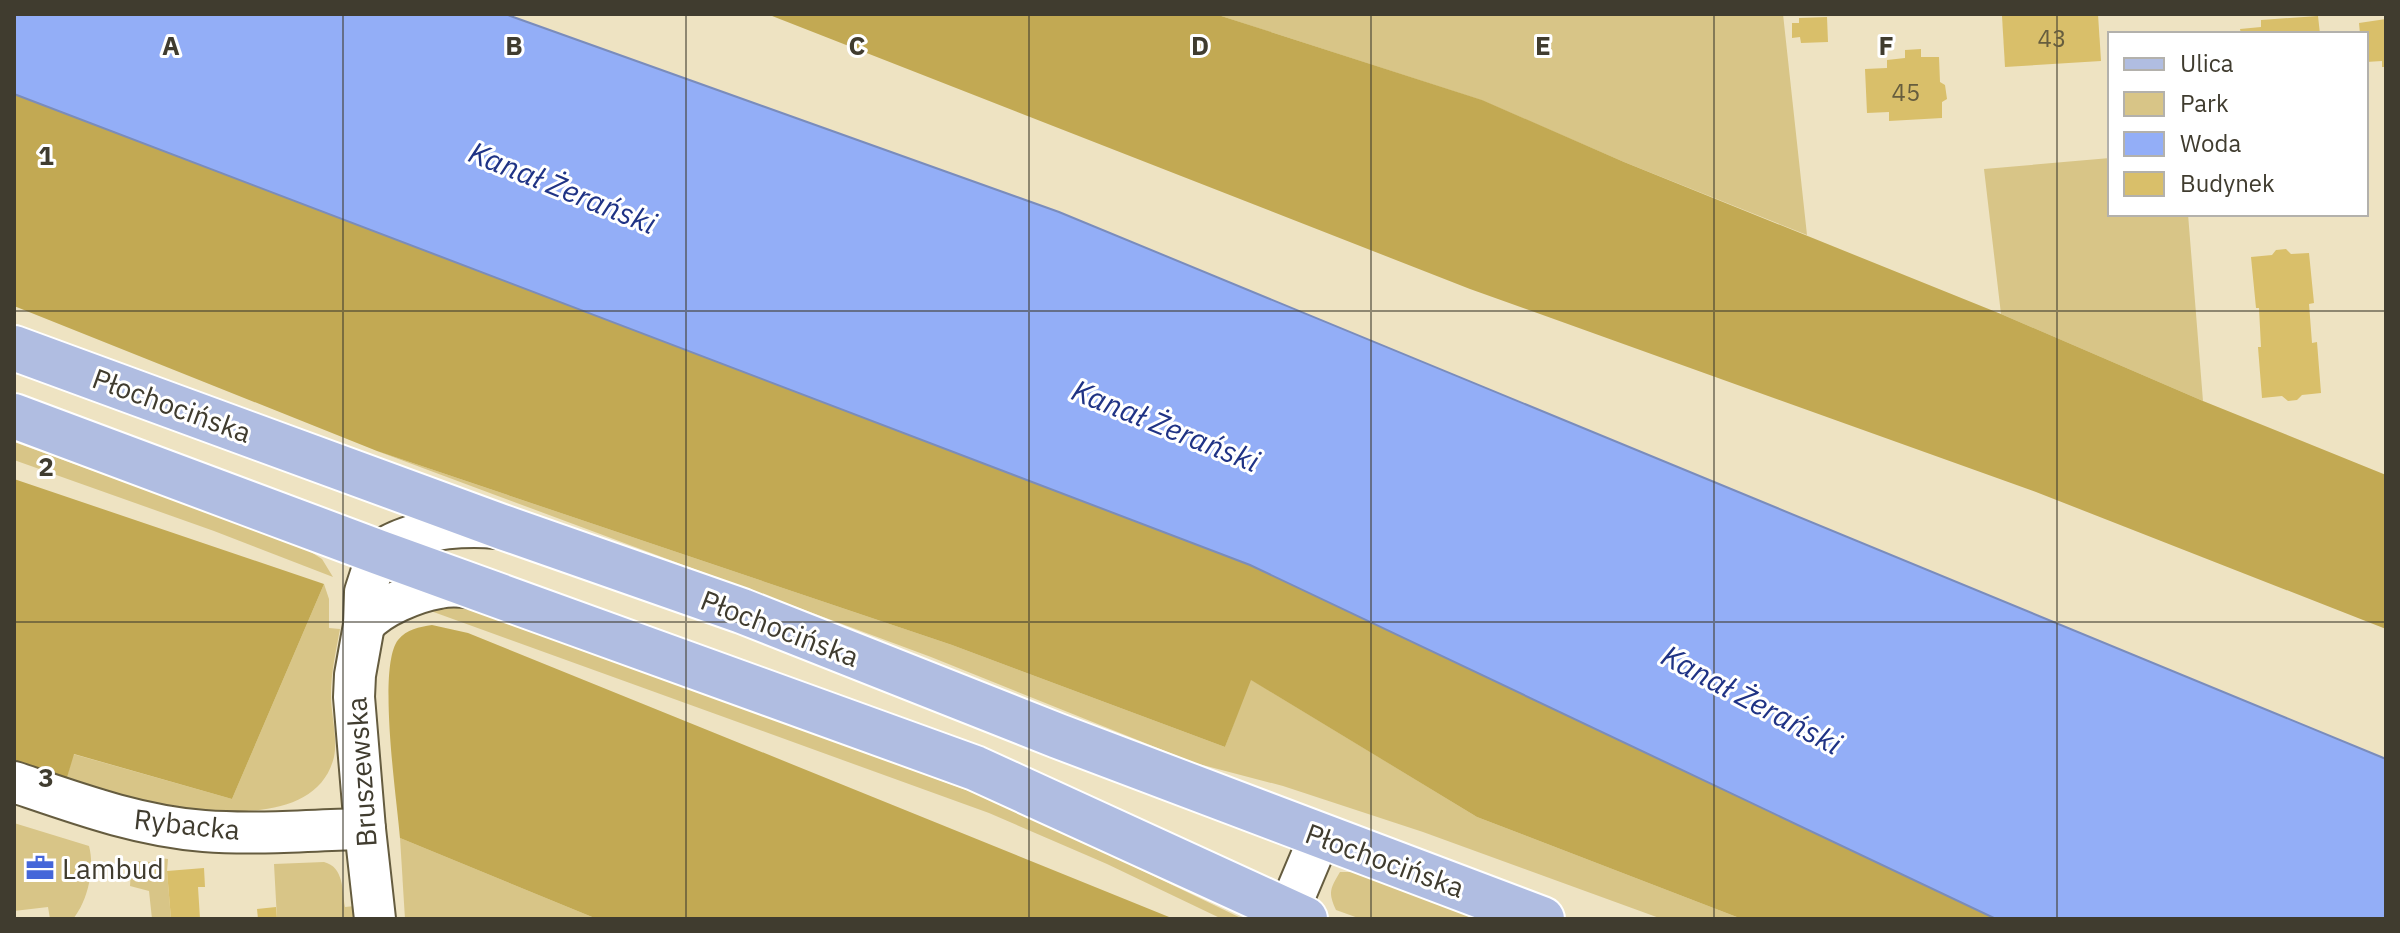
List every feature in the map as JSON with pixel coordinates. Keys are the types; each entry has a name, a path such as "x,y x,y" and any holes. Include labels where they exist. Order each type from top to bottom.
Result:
{"main road":[{"name":"Płochocińska","path":"14,348 505,528 742,611 1542,919"},
{"path":"14,416 378,552 975,768 1296,916"}],"street":[{"path":"378,552 401,540 431,531 473,526 505,528"},
{"name":"Bruszewska","path":"375,919 354,697 364,625 365,592 378,552"},
{"path":"364,625 384,608 430,590 451,586 479,588"},
{"name":"Rybacka","path":"14,782 117,816 203,831 365,829"},
{"path":"1296,916 1320,836"}],"green space":[{"path":"1215,14 1783,14 1807,235 1624,162 1481,100"},
{"path":"2108,158 2108,216 2188,216 2203,401 2001,314 1984,169"},
{"path":"14,442 303,547 322,559 333,577 14,460"},
{"path":"377,451 952,645 1225,747 1250,679 1477,817 1742,919 1662,919 1423,832 1283,786 1195,763 931,657"},
{"path":"324,584 329,599 329,628 340,629 331,687 335,750 318,786 291,803 255,810 215,811 131,798 66,781 73,754 232,799"},
{"path":"442,605 463,605 969,791 1243,919 1222,919 1107,864 989,813 428,610"},
{"name":"Lambud","path":"14,823 89,846 89,884 83,903 73,919 50,919 48,907 14,911"},
{"path":"400,838 597,919 405,919"},
{"path":"168,859 171,919 152,919 149,891 130,886 131,870 136,861 151,862"},
{"path":"324,862 339,874 345,907 355,906 356,919 277,919 274,864"},
{"path":"1340,872 1353,872 1485,919 1361,919 1336,910 1331,891"}],"shaded area":[{"path":"767,14 1215,14 1482,100 1624,162 2001,314 2386,475 2386,629 2036,492 1470,289"},
{"path":"14,94 1250,565 1996,919 1742,919 1477,817 1251,680 1225,747 952,645 377,451 14,306"},
{"path":"14,479 324,584 232,799 74,754 66,781 14,765"},
{"path":"432,625 468,633 1174,919 597,919 400,838 389,704 392,655 398,640 405,633"}],"water":[{"name":"Kanał Żerański","path":"14,14 505,14 1059,212 2386,759 2386,919 1996,919 1250,565 14,94"}],"building":[{"path":"2098,14 2101,61 2005,67 2002,16"},
{"path":"2318,16 2320,32 2241,32 2240,29 2261,27 2261,20"},
{"path":"1827,17 1828,42 1801,43 1800,37 1792,38 1792,23 1799,23 1799,18"},
{"path":"2386,19 2386,67 2382,67 2382,61 2368,62 2368,32 2360,32 2359,23"},
{"path":"1921,49 1921,57 1939,57 1940,82 1945,85 1947,99 1942,102 1942,118 1889,121 1889,112 1867,113 1865,69 1887,68 1887,60 1905,58 1905,50"},
{"path":"2286,249 2291,254 2309,253 2314,303 2309,304 2312,343 2317,342 2321,393 2302,395 2297,400 2288,401 2282,396 2262,398 2259,308 2256,308 2251,257 2272,255 2276,250"},
{"path":"204,868 205,887 198,887 200,919 171,919 167,871"},
{"path":"276,907 277,919 258,919 257,909"}],"place":[{"name":"Lambud","path":"40,868"}]}
